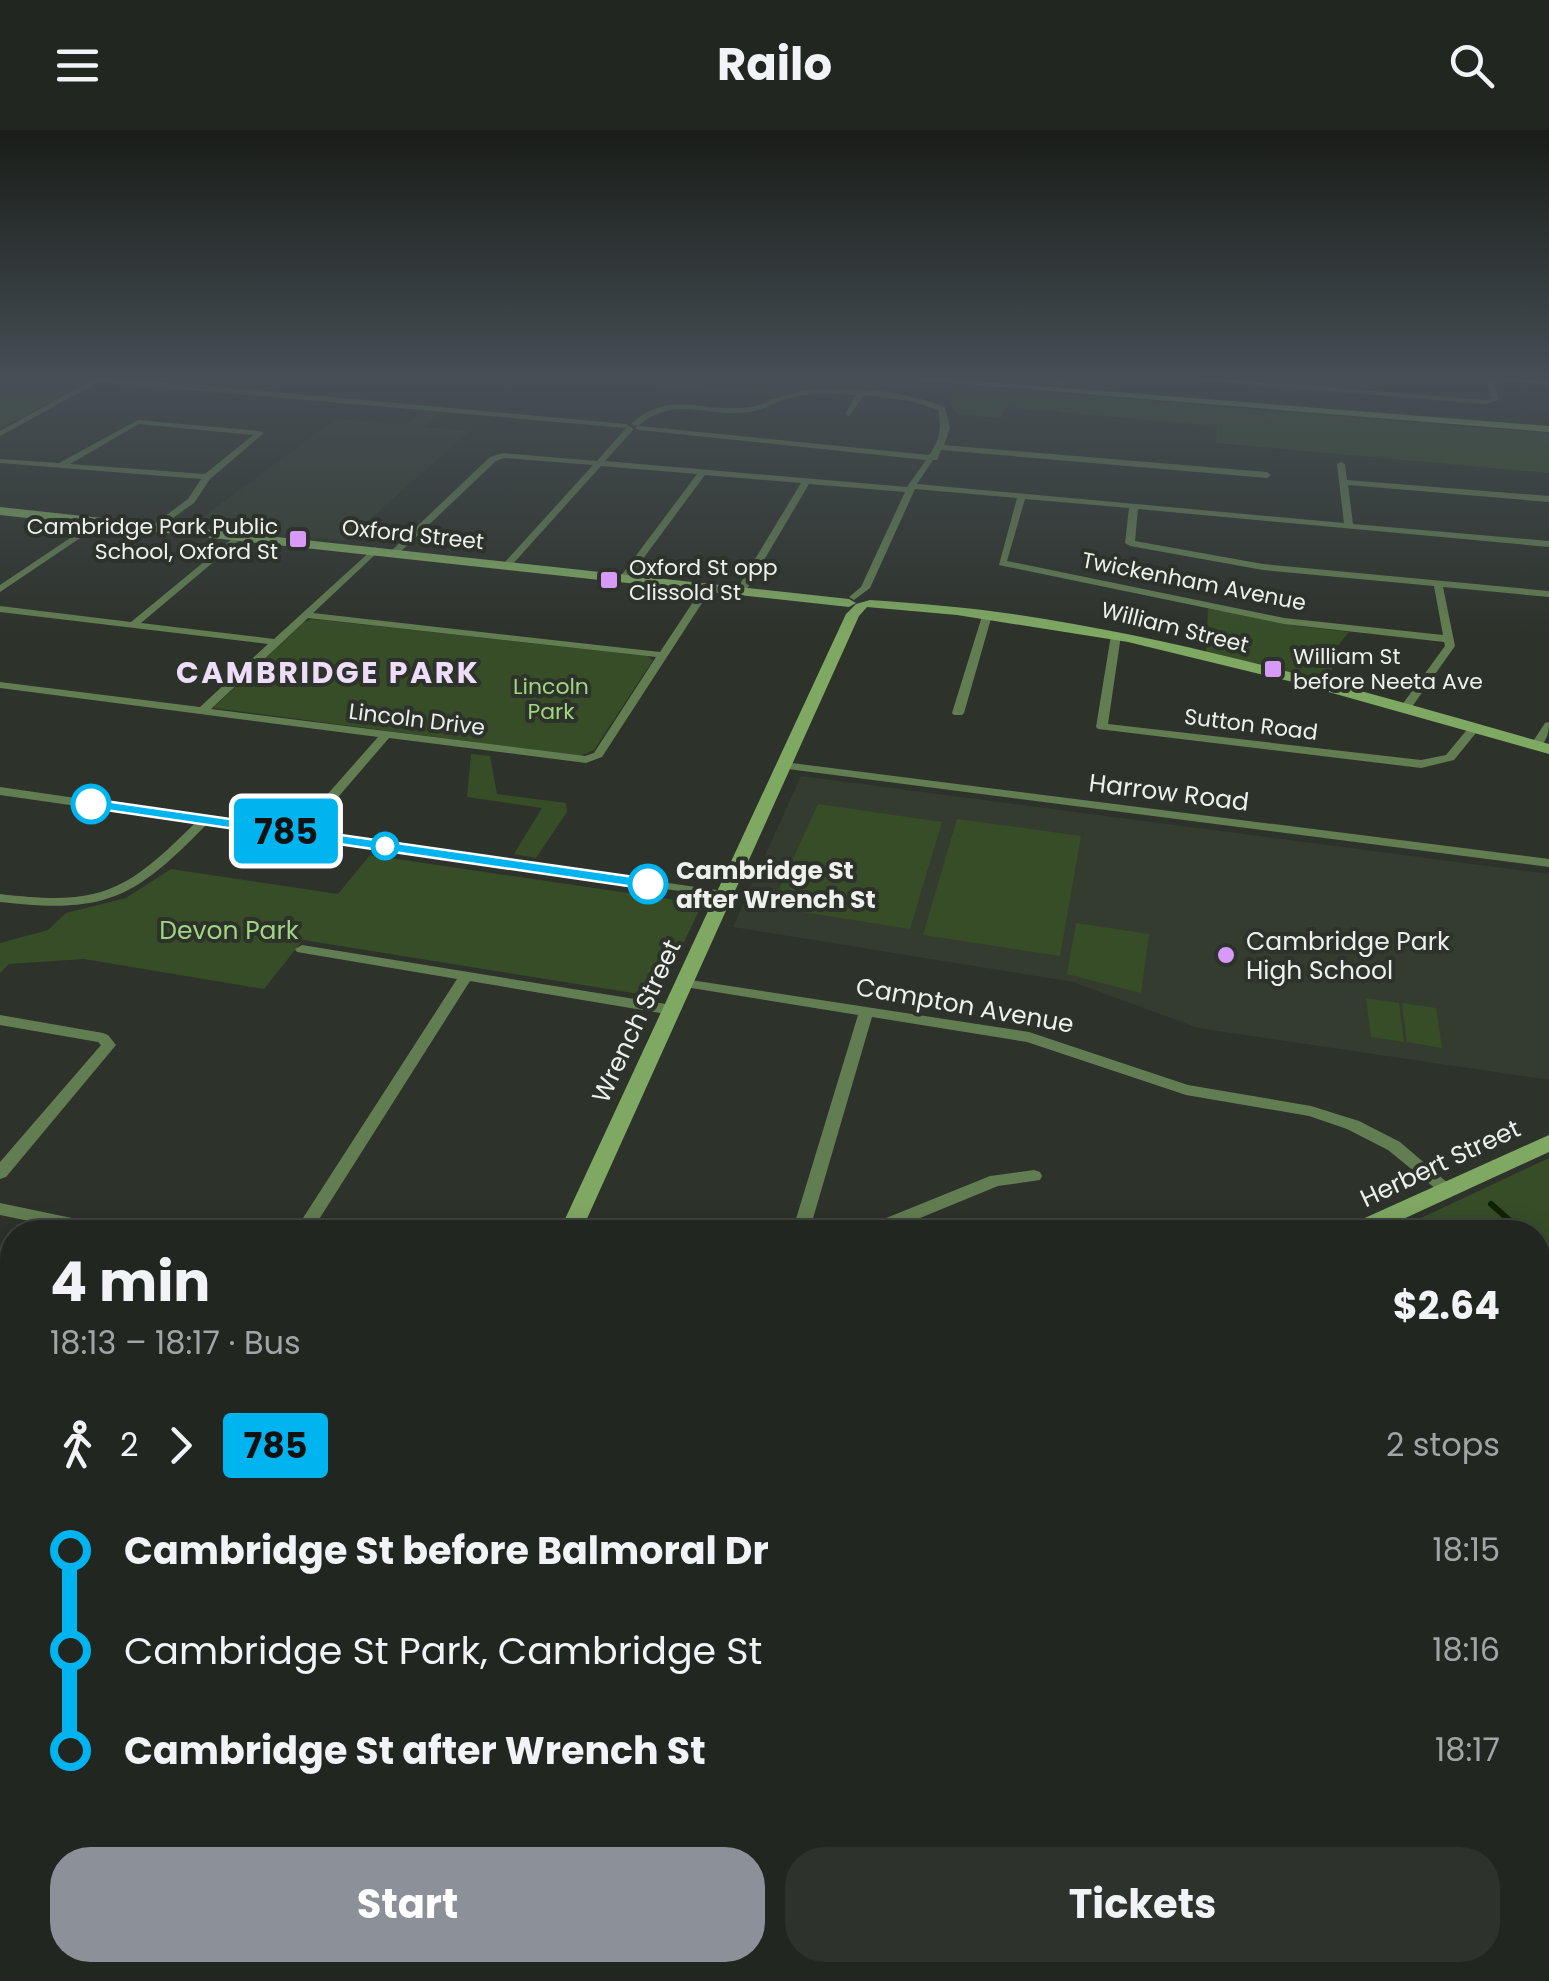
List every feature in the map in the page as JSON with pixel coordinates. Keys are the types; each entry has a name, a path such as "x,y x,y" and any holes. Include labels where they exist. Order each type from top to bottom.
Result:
{"street":[{"path":"4,462 207,476"},
{"path":"58,467 66,462"},
{"path":"156,527 191,501 207,476 225,462"},
{"path":"394,552 490,462"},
{"path":"508,564 601,462"},
{"path":"605,462 1549,544"},
{"name":"Wrench Street","path":"576,1220 910,488 930,462"},
{"path":"1072,462 1268,476"},
{"path":"1342,464 1349,526"},
{"path":"625,576 704,472"},
{"path":"742,589 806,481"},
{"path":"1344,482 1549,499"},
{"name":"Twickenham Avenue","path":"1022,496 1002,564 1284,621 1449,639"},
{"path":"1134,506 1130,542 1253,566 1549,594"},
{"name":"Oxford Street","path":"0,512 859,602"},
{"path":"0,589 100,522"},
{"path":"134,624 238,536"},
{"path":"202,711 375,550"},
{"path":"1405,709 1448,652 1438,584"},
{"path":"604,770 592,759 605,745 708,586"},
{"name":"William Street","path":"859,602 1116,634 1542,748"},
{"path":"0,609 276,642"},
{"path":"306,614 662,656"},
{"path":"958,713 987,615"},
{"name":"Sutton Road","path":"1116,634 1102,727 1421,764 1450,758 1474,728"},
{"name":"Lincoln Drive","path":"0,685 592,759"},
{"path":"1542,748 1549,725"},
{"path":"300,834 386,735"},
{"name":"Harrow Road","path":"784,766 1549,863"},
{"path":"0,791 724,895"},
{"path":"0,898 65,904 125,890 151,874 205,820"},
{"path":"302,949 672,1010"},
{"path":"310,1220 466,976"},
{"name":"Campton Avenue","path":"684,983 1047,1041 1186,1090 1322,1114 1394,1146 1448,1190"},
{"path":"804,1220 866,1012"},
{"path":"0,1020 102,1038 109,1045 0,1173"},
{"name":"Herbert Street","path":"1382,1220 1549,1142"},
{"path":"899,1220 996,1180 1034,1176"},
{"path":"0,1209 53,1220"}],"shaded area":[{"path":"277,462 434,462 345,541 192,525"},
{"name":"Cambridge Park High School","path":"801,776 1549,874 1549,1080 1198,1028 1073,982 733,927"}],"green space":[{"path":"1431,462 1549,462 1549,473"},
{"path":"1208,608 1349,632 1331,654 1333,685 1206,652"},
{"name":"Lincoln Park","path":"312,619 647,656 653,660 594,750 580,756 213,708 304,622"},
{"path":"471,754 490,756 497,794 566,803 567,812 536,858 514,854 542,808 467,797"},
{"path":"818,804 942,822 910,929 771,907"},
{"path":"957,819 1081,836 1060,956 923,935"},
{"name":"Devon Park","path":"370,855 702,904 658,997 303,940 264,989 84,959 9,964 0,973 0,943 48,930 66,913 126,898 171,869 338,894"},
{"path":"1076,923 1149,934 1141,993 1067,974"},
{"path":"1366,998 1399,1003 1404,1042 1371,1037"},
{"path":"1402,1003 1436,1008 1442,1048 1407,1042"},
{"path":"1549,1158 1549,1220 1417,1220"}],"waterway":[{"path":"1491,1204 1509,1220"}],"bus line":[{"name":"785","path":"91,804 648,884"}],"place":[{"name":"Cambridge Park Public School, Oxford St","path":"298,539"},
{"name":"Oxford St opp Clissold St","path":"609,580"},
{"name":"William St before Neeta Ave","path":"1273,669"},
{"name":"Cambridge St after Wrench St","path":"648,884"},
{"name":"Cambridge Park High School","path":"1226,955"}],"district":[{"name":"CAMBRIDGE PARK","path":"328,673"}]}
